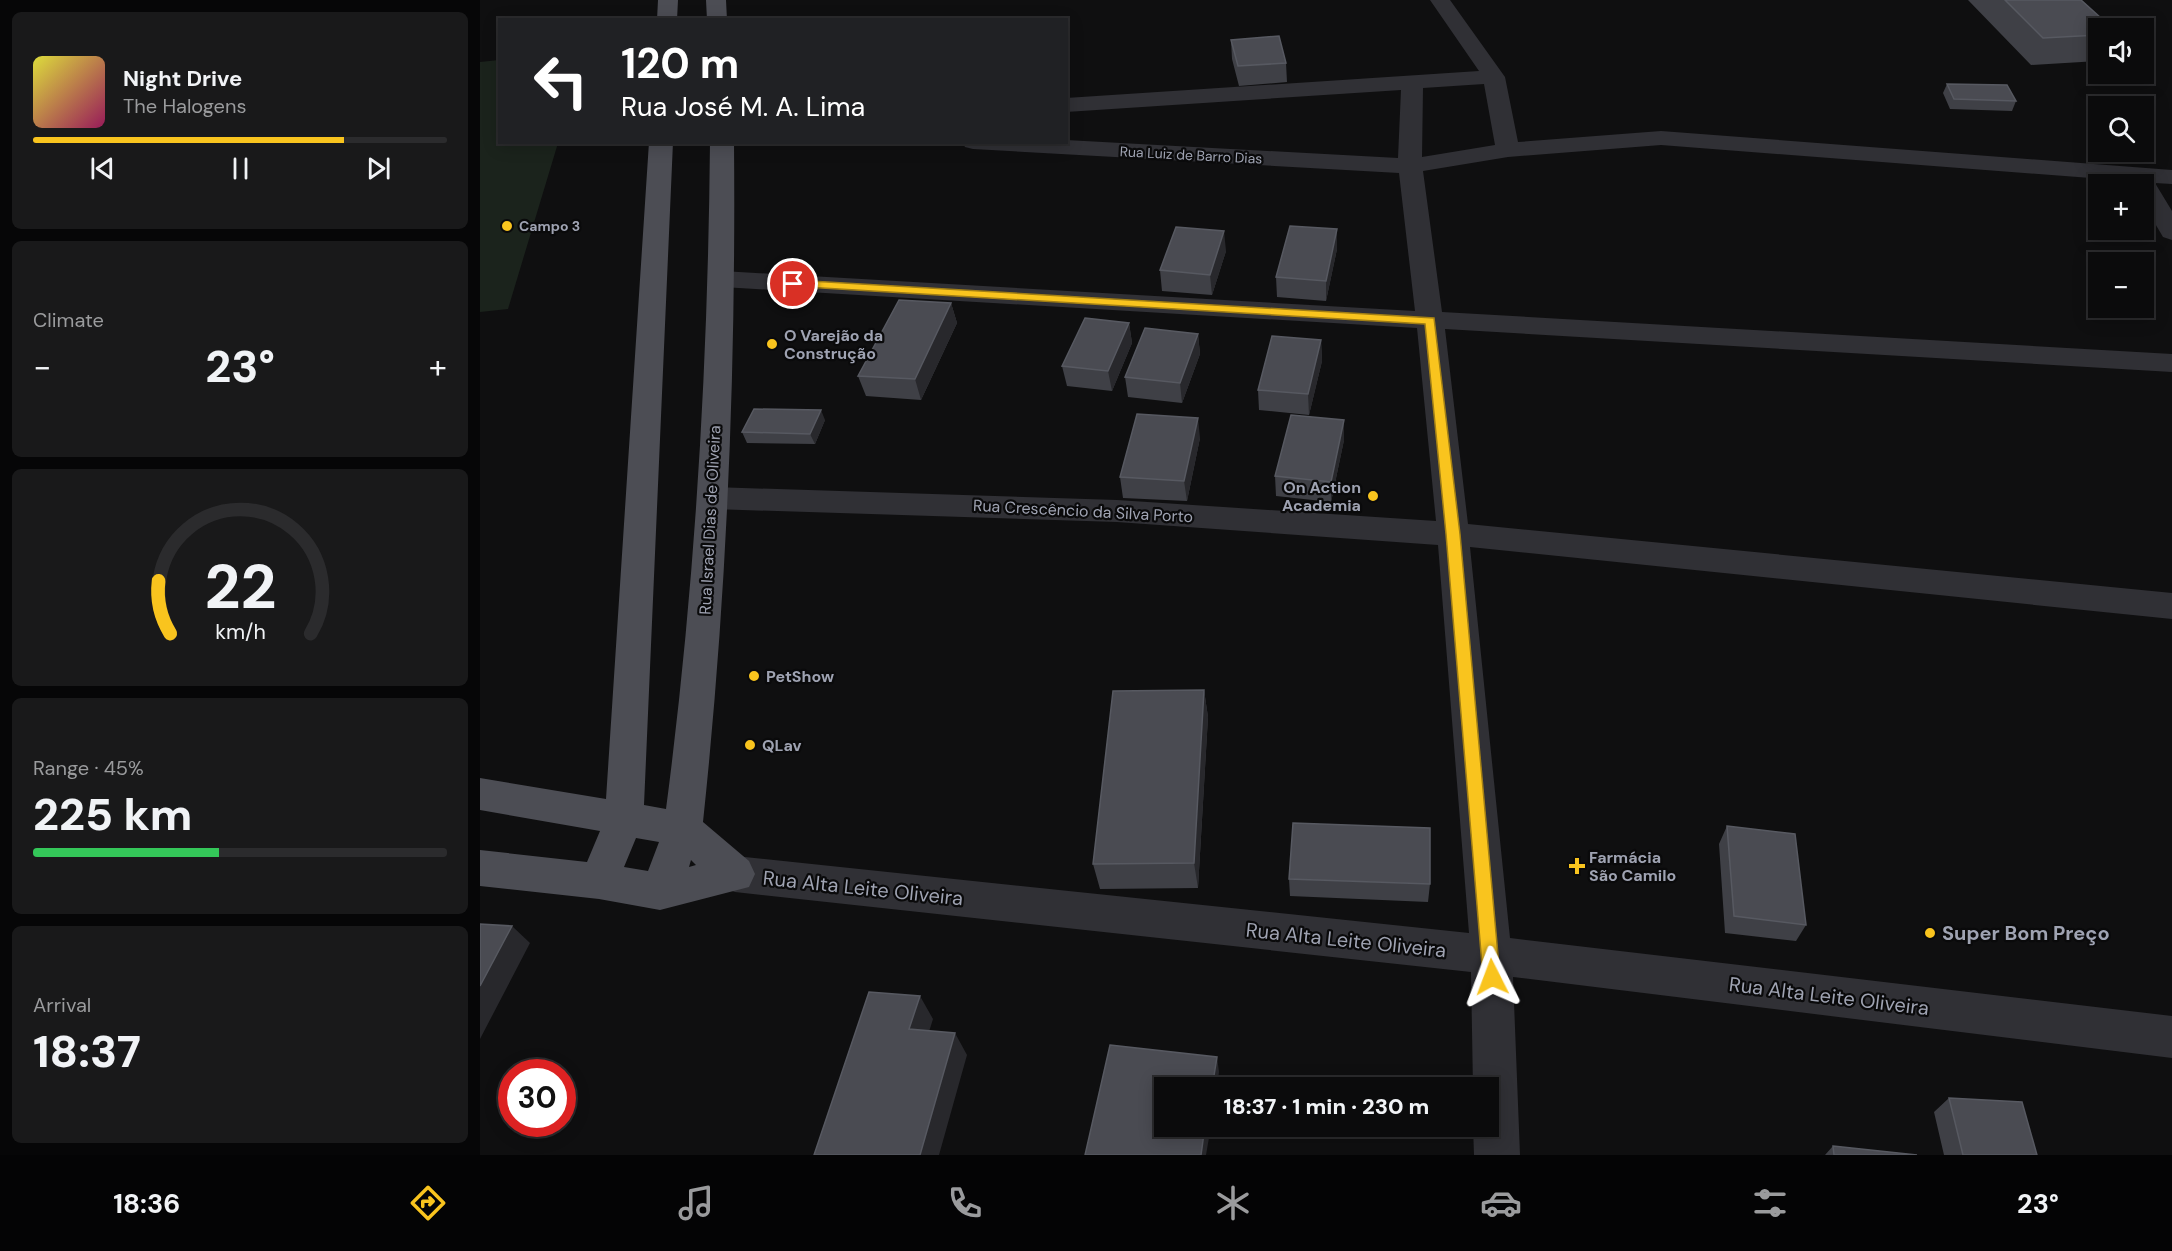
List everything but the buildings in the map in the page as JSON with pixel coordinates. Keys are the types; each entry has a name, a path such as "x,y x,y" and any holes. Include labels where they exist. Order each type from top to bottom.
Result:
{"main road":[{"path":"667,18 668,0"},
{"path":"716,0 717,18"},
{"path":"599,881 624,819 661,144"},
{"name":"Rua Israel Dias de Oliveira","path":"660,892 683,829 698,702 713,498 722,279 722,144"},
{"path":"480,794 683,829 735,874"},
{"name":"Rua Alta Leite Oliveira","path":"480,868 599,881 660,892 735,874"}],"street":[{"path":"1440,0 1494,77 1508,150"},
{"path":"1068,105 1494,77"},
{"path":"1412,82 1410,166 1430,321 1453,534 1491,955 1497,1155"},
{"name":"Rua Luiz de Barro Dias","path":"1009,144 1410,166 1508,150 1661,138 2125,174"},
{"name":"Rua Luiz de Barro Dias","path":"2154,176 2172,177"},
{"path":"2154,202 2172,232"},
{"path":"722,279 2172,363"},
{"name":"Rua Crescêncio da Silva Porto","path":"713,498 1117,511 1453,534 2172,606"},
{"name":"Rua Alta Leite Oliveira","path":"735,874 1491,955 2172,1037"}],"shaded area":[{"name":"Campo 3","path":"498,60 498,144 558,144 508,309 480,312 480,62"}],"place":[{"name":"Campo 3","path":"507,226"},
{"name":"O Varejão da Construção","path":"772,344"},
{"name":"On Action Academia","path":"1373,496"},
{"name":"PetShow","path":"754,676"},
{"name":"QLav","path":"750,745"},
{"name":"Farmácia São Camilo","path":"1577,866"},
{"name":"Super Bom Preço","path":"1930,933"}],"route":[{"path":"793,284 1430,321 1453,534 1492,977"}]}
